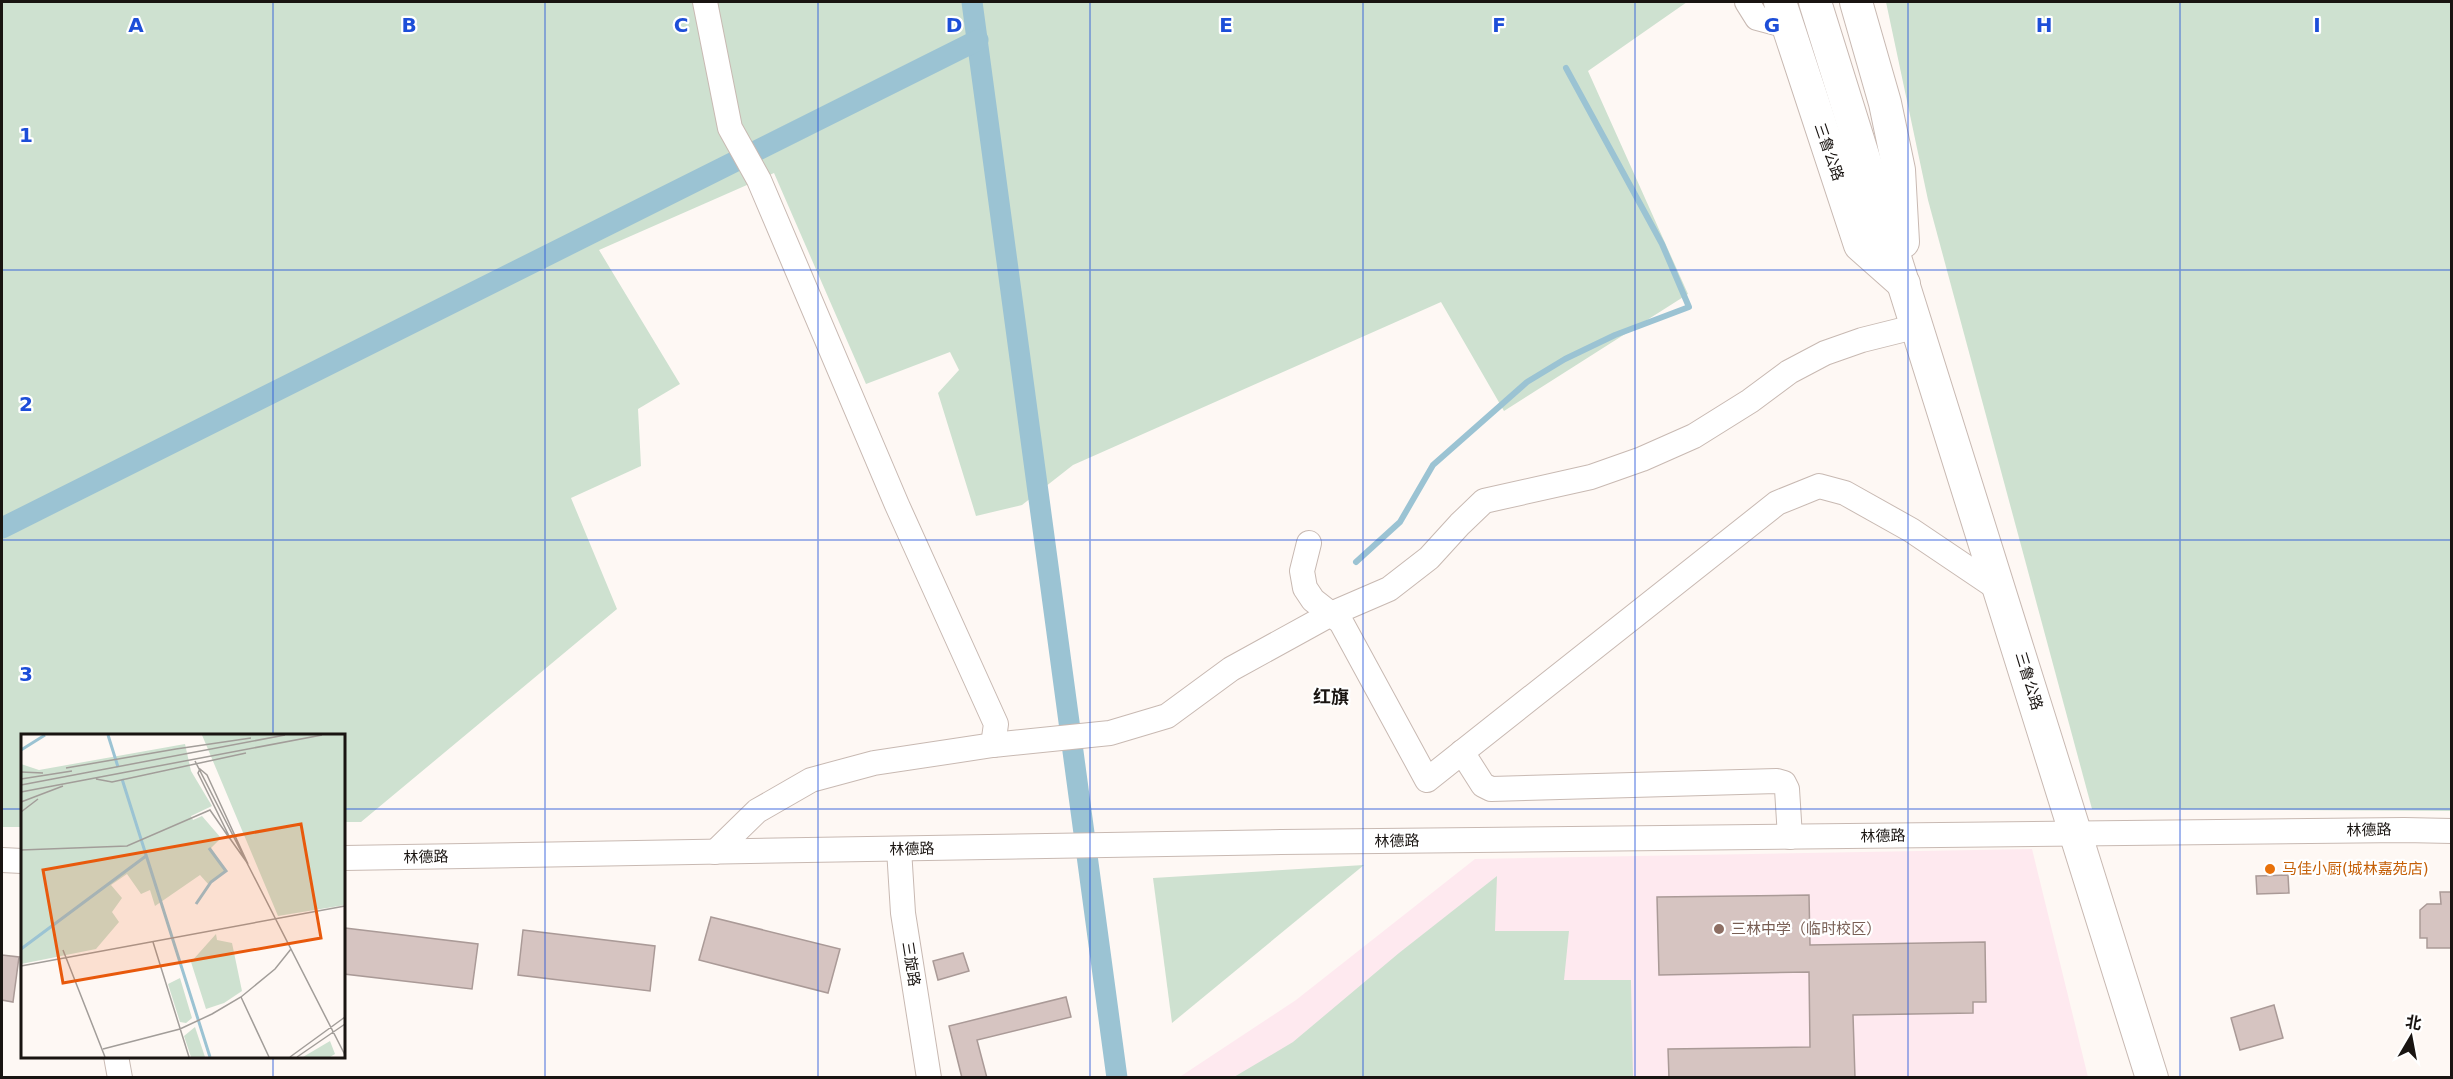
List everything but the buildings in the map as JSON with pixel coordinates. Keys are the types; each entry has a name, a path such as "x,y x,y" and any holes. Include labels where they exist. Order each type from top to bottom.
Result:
{"main road":[{"name":"三鲁公路","path":"1815,2 2152,1077"},
{"name":"三鲁公路","path":"1856,2 1885,103 1899,170 1905,285"},
{"name":"三鲁公路","path":"1783,14 1860,245 1905,285"}],"street":[{"path":"705,2 730,128 759,180 897,505 996,724 993,745"},
{"path":"1747,2 1756,18 1783,14"},
{"path":"715,852 758,811 811,780 874,763 993,745 1110,733 1167,716 1231,669 1332,614 1389,589 1429,558 1484,501 1591,477 1642,459 1694,436 1750,401 1789,372 1825,353 1862,340 1918,326"},
{"path":"1309,543 1302,571 1305,588 1313,600 1341,622 1427,780 1777,503 1819,486 1845,494 1876,509 2000,590"},
{"path":"1462,752 1483,785 1491,789 1777,781 1784,783 1787,789 1790,837"},
{"name":"林德路","path":"345,858 1281,842 2451,831"},
{"name":"三旋路","path":"899,849 903,913 929,1077"},
{"path":"2,860 21,861"},
{"path":"116,1058 120,1077"}],"shaded area":[{"name":"三林中学（临时校区）","path":"2032,849 2088,1077 1178,1078 1296,1000 1475,859"}],"green space":[{"path":"2,2 1687,2 1588,71 1688,294 1504,411 1441,302 1073,465 1022,505 976,516 938,393 959,370 950,352 866,384 774,173 599,250 680,384 638,409 641,466 571,498 617,609 361,822 345,822 345,734 21,734 21,827 2,827"},
{"path":"1886,2 2451,2 2451,811 2092,809 1928,200"},
{"path":"1364,865 1172,1023 1153,878"},
{"path":"1497,876 1495,931 1569,931 1564,980 1631,980 1633,1077 1234,1077 1293,1042 1399,953"}],"waterway":[{"path":"972,2 1117,1078"},
{"path":"2,528 978,40"},
{"path":"1356,562 1400,522 1433,465 1527,382 1565,359 1615,335 1689,307 1662,244 1566,68"}],"place":[{"name":"马佳小厨(城林嘉苑店)","path":"2270,869"},
{"name":"三林中学（临时校区）","path":"1719,929"}],"district":[{"name":"红旗","path":"1331,696"}]}
